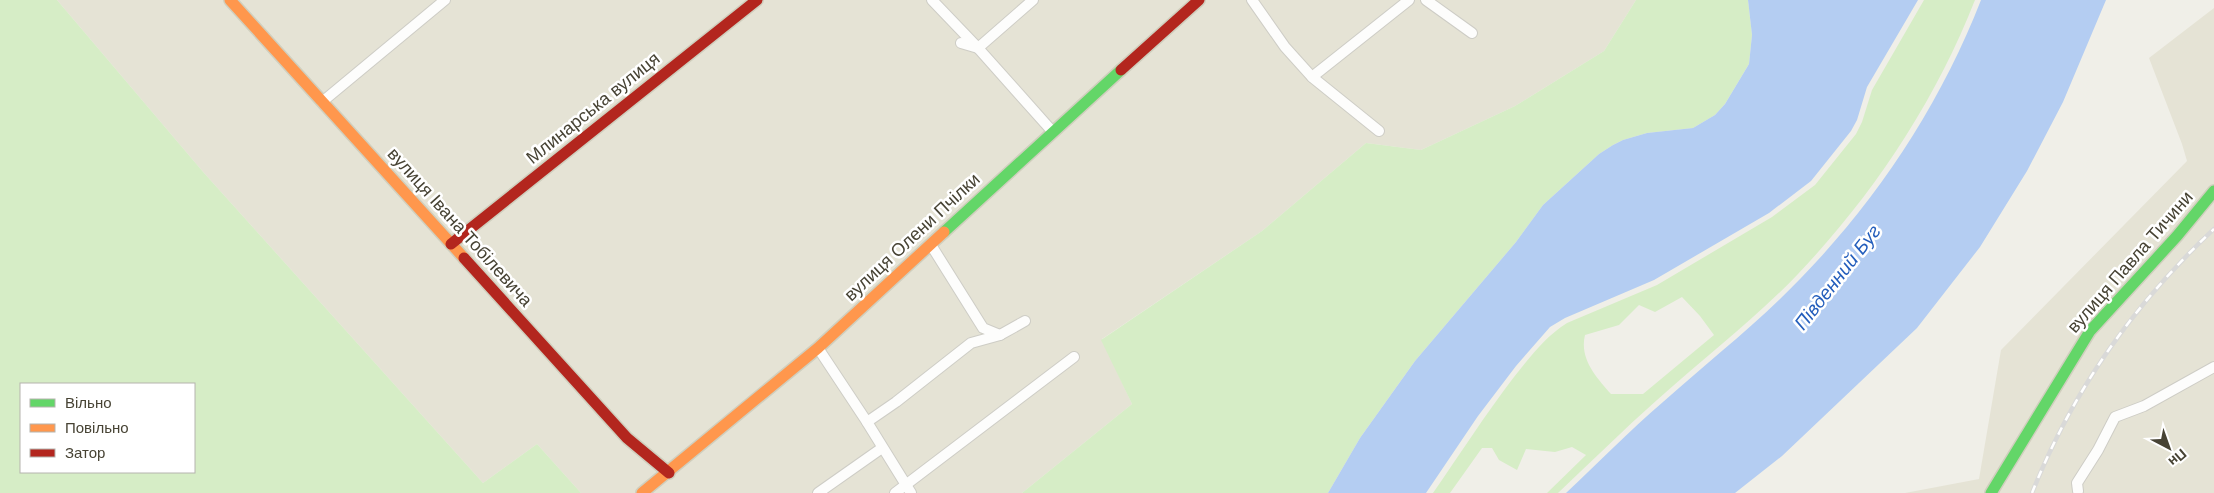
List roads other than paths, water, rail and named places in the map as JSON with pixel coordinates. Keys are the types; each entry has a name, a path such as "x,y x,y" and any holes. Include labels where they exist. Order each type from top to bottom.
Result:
{"street":[{"name":"вулиця Івана Тобілевича","path":"230,0 627,438 669,473"},
{"path":"322,102 445,0"},
{"name":"Млинарська вулиця","path":"451,244 757,0"},
{"path":"932,0 1052,131"},
{"path":"978,48 1033,0"},
{"name":"вулиця Олени Пчілки","path":"642,493 669,473 818,348 1052,131 1199,0"},
{"path":"1252,0 1285,47 1312,77 1378,130"},
{"path":"1312,77 1409,0"},
{"path":"1426,0 1472,33"},
{"path":"961,43 978,48"},
{"name":"вулиця Павла Тичини","path":"1993,489 2090,331 2177,236 2214,191"},
{"path":"930,244 984,328 1000,335"},
{"path":"867,422 971,343 1000,335 1025,321"},
{"path":"818,348 908,489"},
{"path":"895,493 908,489 1074,356"},
{"path":"2078,491 2076,483 2098,450 2115,417 2144,406 2214,367"},
{"path":"818,493 882,448"},
{"path":"1980,493 1993,489"}],"water":[{"path":"1748,0 1918,0 1867,87 1857,120 1851,131 1811,181 1769,213 1654,280 1565,318 1550,327 1516,366 1478,416 1426,493 1328,493 1360,438 1415,361 1516,242 1543,205 1599,154 1613,145 1647,133 1693,128 1715,115 1725,104 1749,64 1752,35"},
{"name":"Південний Буг","path":"1981,0 2106,0 2063,102 2027,171 1980,247 1917,328 1782,456 1735,493 1566,493 1650,413 1768,311 1829,248 1856,216 1905,148 1927,112 1947,76"}],"railway":[{"path":"2032,493 2066,419 2108,351 2157,288 2214,229"}]}
